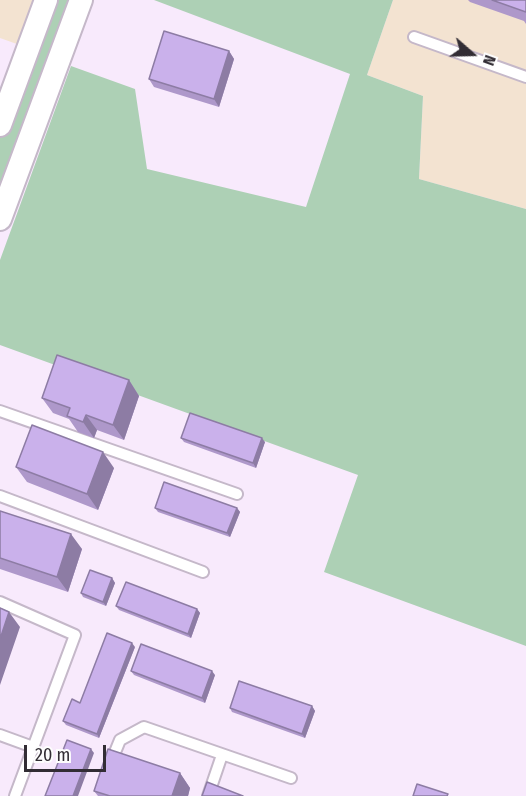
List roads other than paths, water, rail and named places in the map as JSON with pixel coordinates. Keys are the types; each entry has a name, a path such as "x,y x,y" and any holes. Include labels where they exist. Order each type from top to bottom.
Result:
{"street":[{"path":"0,125 46,0"},
{"path":"0,219 81,0"},
{"path":"15,83 46,93"}],"lane":[{"path":"414,37 526,77"},
{"path":"0,411 237,494"},
{"path":"0,496 203,572"},
{"path":"0,602 75,635 15,796"},
{"path":"108,768 120,740 144,727 291,778"},
{"path":"0,735 33,747"},
{"path":"208,796 222,754"}]}
